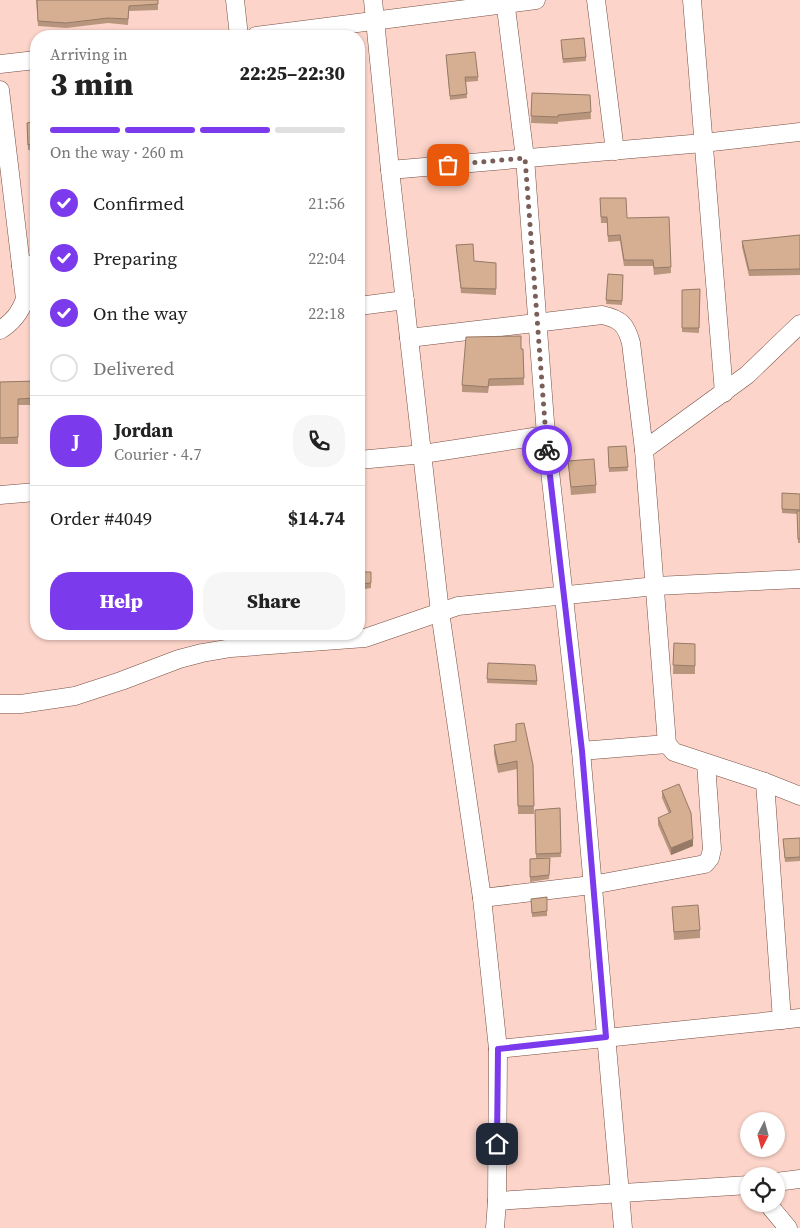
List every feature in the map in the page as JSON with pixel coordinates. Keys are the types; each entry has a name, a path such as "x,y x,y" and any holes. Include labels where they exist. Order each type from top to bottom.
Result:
{"street":[{"path":"235,0 238,30"},
{"path":"373,0 390,170 440,612 482,898 498,1049 497,1201 495,1228"},
{"path":"301,30 506,2 536,0"},
{"path":"596,0 615,151"},
{"path":"692,0 724,393"},
{"path":"506,2 525,158 546,434 582,751 592,885 623,1228"},
{"path":"0,64 30,61"},
{"path":"0,90 29,265 25,299 21,311 7,326 0,330"},
{"path":"390,170 704,143 800,132"},
{"path":"365,305 405,300"},
{"path":"409,338 602,314 613,317 621,322 628,331 631,343 644,450 667,744 674,752 765,782 800,796"},
{"path":"644,450 747,375 800,324"},
{"path":"365,459 423,454 546,434"},
{"path":"0,495 30,492"},
{"path":"365,638 458,606 474,603 656,586 800,580"},
{"path":"0,704 21,704 75,696 121,682 179,659 272,640"},
{"path":"582,751 667,744"},
{"path":"482,898 592,885 705,864 710,858 712,850 706,763"},
{"path":"765,782 782,1020"},
{"path":"498,1049 800,1018"},
{"path":"785,1181 800,1179"},
{"path":"497,1201 740,1186"},
{"path":"775,1212 788,1228"}],"building":[{"path":"37,0 158,0 158,4 129,6 128,19 108,18 66,23 38,21"},
{"path":"584,38 586,57 563,59 561,40"},
{"path":"475,52 478,77 465,77 467,94 450,96 446,55"},
{"path":"532,93 590,95 591,112 558,115 558,117 531,116"},
{"path":"30,122 30,144 28,145 27,123"},
{"path":"600,198 626,198 627,218 669,217 671,267 654,268 653,260 624,260 620,235 608,236 607,217 601,217"},
{"path":"800,235 800,269 749,270 742,241"},
{"path":"473,244 474,261 496,263 496,289 461,288 456,245"},
{"path":"608,274 623,275 622,301 606,300"},
{"path":"700,289 699,328 682,328 682,290"},
{"path":"521,336 524,378 489,379 488,387 462,385 466,337"},
{"path":"30,381 30,398 18,399 18,437 0,438 0,382"},
{"path":"626,446 628,467 609,468 608,447"},
{"path":"594,459 596,485 571,487 568,461"},
{"path":"782,493 800,494 800,510 782,509"},
{"path":"797,511 800,511 800,539 798,539"},
{"path":"365,572 371,572 371,583 365,584"},
{"path":"674,643 695,644 695,666 673,665"},
{"path":"488,663 535,665 537,681 487,679"},
{"path":"524,723 533,765 534,806 518,806 517,761 498,765 494,745 516,741 516,724"},
{"path":"679,784 691,813 693,839 671,848 658,818 671,812 662,791"},
{"path":"560,808 561,853 536,854 535,810"},
{"path":"800,838 800,857 785,858 783,839"},
{"path":"550,858 549,875 530,877 530,859"},
{"path":"547,897 547,911 532,913 531,899"},
{"path":"698,905 700,930 674,932 672,907"}],"way so far":[{"path":"448,165 525,158 547,450"}],"route":[{"path":"497,1144 498,1049 606,1037 582,751 547,450"}]}
